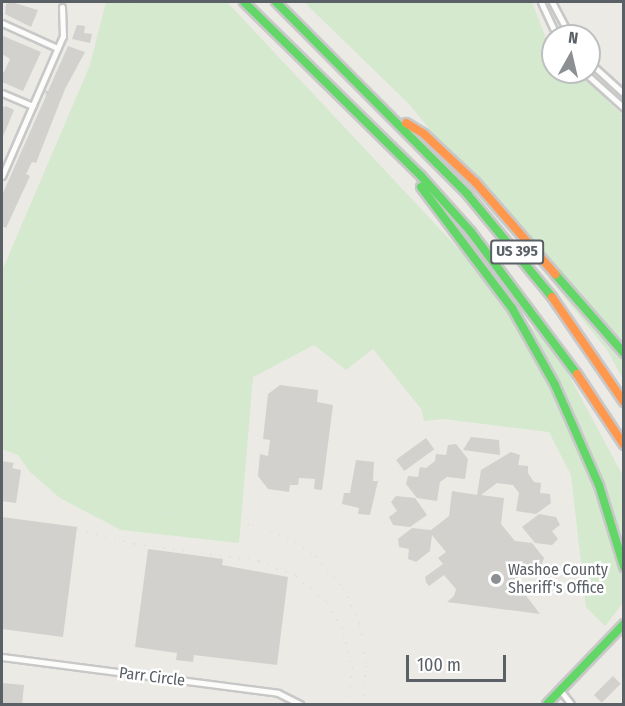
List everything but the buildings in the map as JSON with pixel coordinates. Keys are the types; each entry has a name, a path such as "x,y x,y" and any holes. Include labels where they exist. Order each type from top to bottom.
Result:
{"main road":[{"name":"US 395","path":"244,2 401,156 471,232 525,298 624,445"},
{"name":"US 395","path":"276,2 394,116 510,244 554,299 624,402"},
{"path":"394,116 424,134 461,168 624,353"},
{"path":"401,156 411,175 492,278 540,356 570,415 599,485 624,567"},
{"path":"547,705 624,624"}],"street":[{"path":"541,2 551,24"},
{"path":"552,2 564,24"},
{"path":"2,176 4,163 57,48 65,20 62,7"},
{"path":"2,23 57,48"},
{"path":"601,73 624,94"},
{"path":"597,84 624,108"},
{"path":"2,93 32,106"},
{"name":"Parr Circle","path":"2,657 278,693 300,705"},
{"path":"560,690 571,705"}],"green space":[{"path":"106,2 227,2 558,355 623,476 623,603 605,626 586,607 571,475 549,432 443,419 424,421 422,410 373,349 346,370 314,345 253,377 239,543 121,530 60,498 30,472 18,455 2,449 2,271 90,65"},
{"path":"304,2 532,2 541,26 541,84 591,84 623,116 623,379 607,350 410,105"}],"railway":[{"path":"135,2 133,35 125,62 15,318 8,362 14,406 27,436 45,462 71,485 95,498 135,509 252,525 287,538 315,556 343,588 360,624 366,666 363,704"},
{"path":"77,530 135,544 259,561 296,576 327,603 344,633 352,667 349,704"}],"traffic: fast":[{"path":"244,2 421,176 471,232 577,374"},
{"path":"276,2 468,195 552,297"},
{"path":"421,187 512,308 555,385 599,485 624,567"},
{"path":"555,274 624,353"},
{"path":"547,704 624,624"}],"traffic: slow":[{"path":"406,123 424,134 476,183 555,274"},
{"path":"552,297 624,402"},
{"path":"577,374 624,445"}],"place":[{"name":"Washoe County Sheriff's Office","path":"496,579"}]}
